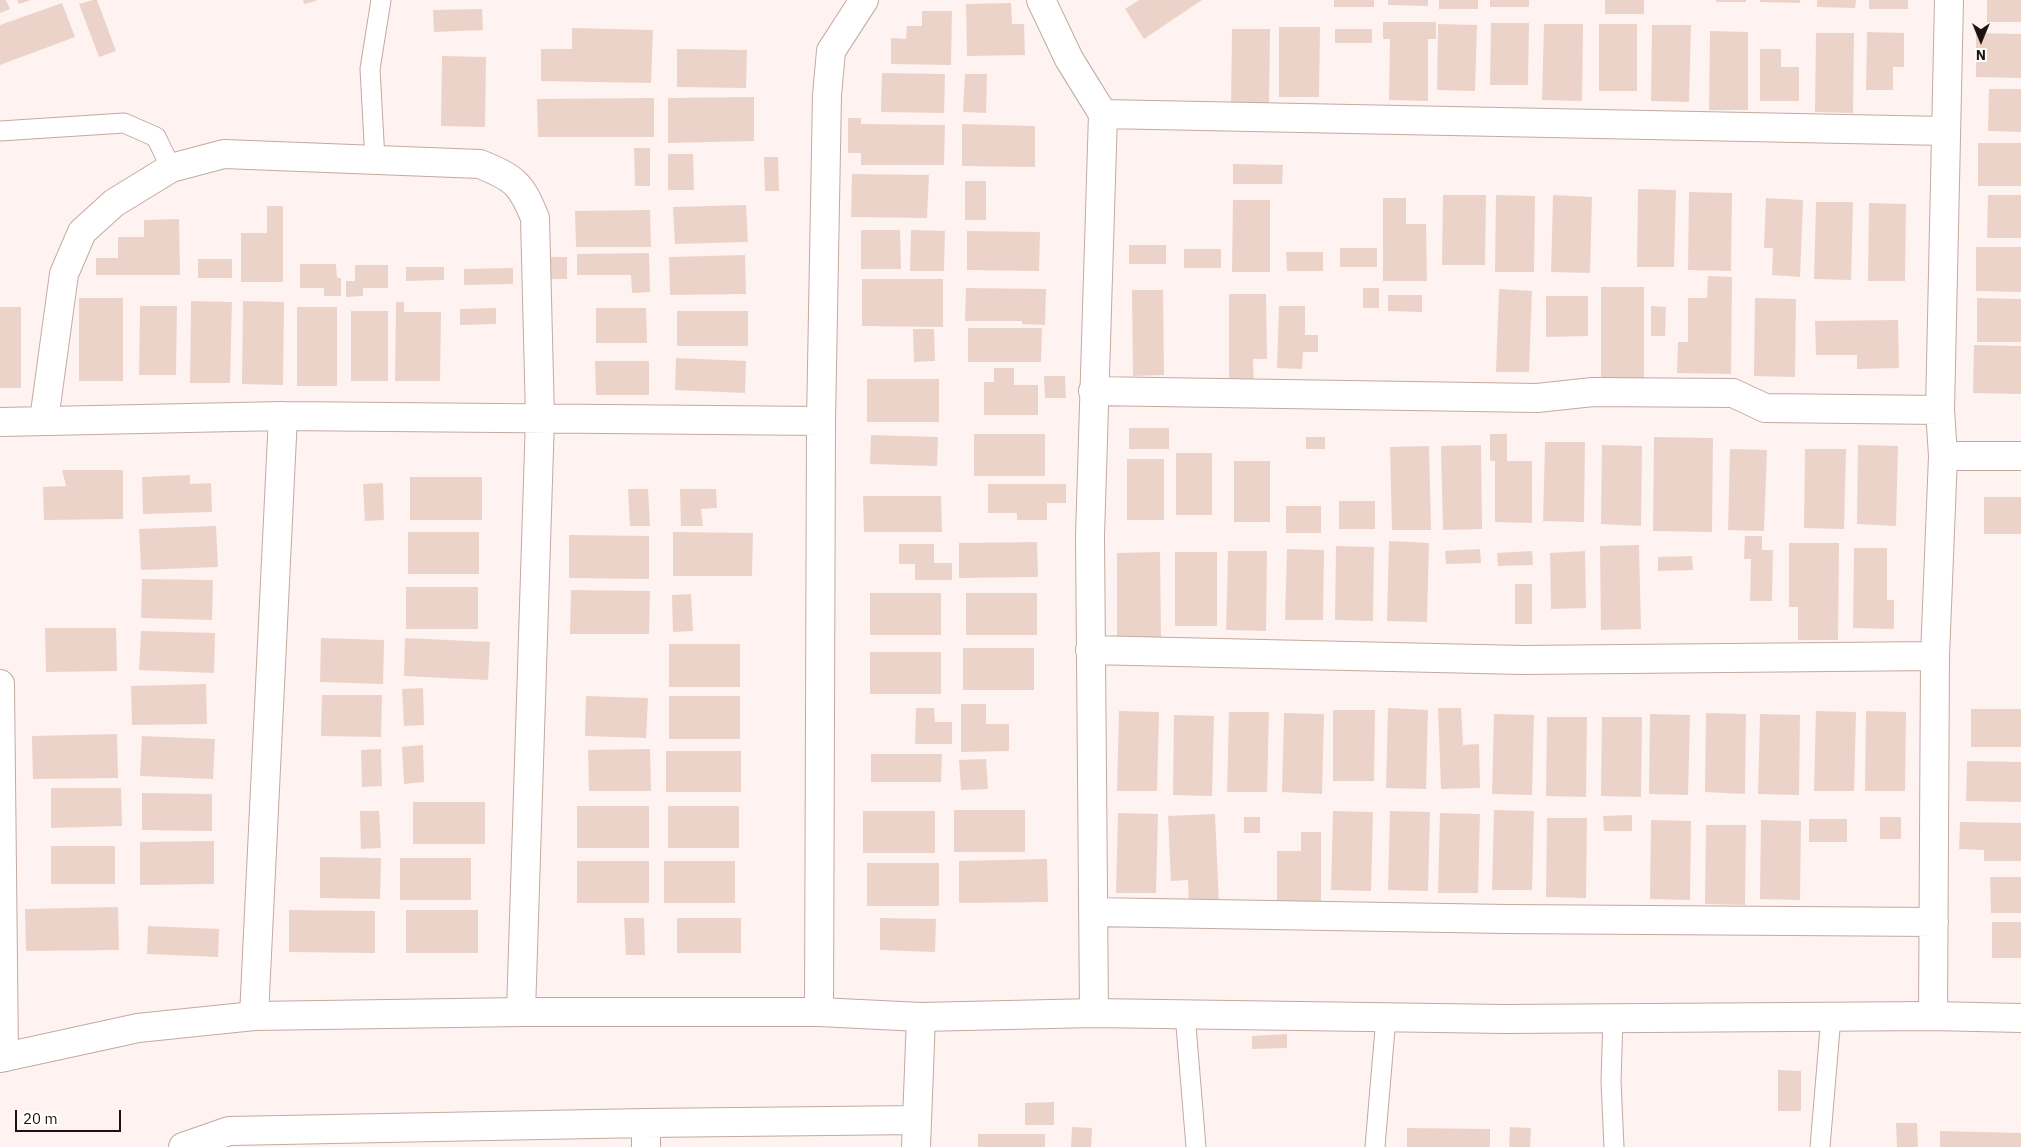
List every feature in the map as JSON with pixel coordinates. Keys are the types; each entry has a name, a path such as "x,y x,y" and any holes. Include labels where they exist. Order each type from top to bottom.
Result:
{"street":[{"path":"819,1012 821,421 827,95 831,52 864,0"},
{"path":"1041,0 1068,58 1103,114 1090,536 1094,1013"},
{"path":"1933,1016 1935,656 1942,456 1940,410 1949,0"},
{"path":"1103,114 1945,131"},
{"path":"44,420 64,274 82,232 114,203 171,168 224,154 480,164 507,176 526,194 535,218 540,418 521,1012"},
{"path":"1093,391 1537,398 1593,392 1734,393 1765,408 1940,410"},
{"path":"0,422 283,416 821,421"},
{"path":"254,1016 283,416"},
{"path":"1942,456 2021,456"},
{"path":"1090,650 1522,660 1935,656"},
{"path":"0,684 2,1057 138,1028 254,1016 521,1012 819,1012 921,1017 1094,1013 1505,1019 1933,1016 2021,1018"},
{"path":"1093,912 1516,919 1934,922"},
{"path":"916,1147 921,1017"},
{"path":"183,1147 229,1131 646,1135 917,1120"}],"lane":[{"path":"375,160 370,68 381,0"},
{"path":"0,131 124,123 156,137 171,168"},
{"path":"1185,1014 1196,1147"},
{"path":"1375,1147 1386,1017"},
{"path":"1820,1147 1831,1017"},
{"path":"1613,1018 1611,1081 1614,1147"}],"building":[{"path":"0,0 6,0 10,9 0,13"},
{"path":"17,0 31,0 19,4"},
{"path":"97,0 116,51 99,57 79,4"},
{"path":"303,0 316,0 316,1 304,4"},
{"path":"1139,0 1202,0 1144,39 1125,9"},
{"path":"1334,0 1374,0 1374,7 1334,7"},
{"path":"1388,0 1428,0 1428,6 1388,5"},
{"path":"1439,0 1478,0 1478,9 1439,9"},
{"path":"1490,0 1529,0 1529,7 1490,7"},
{"path":"1605,0 1644,0 1644,14 1605,14"},
{"path":"1716,0 1746,0 1746,2 1716,2"},
{"path":"1760,0 1800,0 1800,3 1760,2"},
{"path":"1817,0 1856,0 1855,8 1817,7"},
{"path":"1869,0 1908,0 1908,9 1869,9"},
{"path":"1987,0 2021,0 2021,22 1987,22"},
{"path":"62,3 75,37 0,65 0,25"},
{"path":"1011,3 1012,24 1024,24 1025,55 967,56 966,4"},
{"path":"482,9 483,30 434,32 433,10"},
{"path":"922,11 952,11 951,65 891,64 891,38 906,39 907,26 922,26"},
{"path":"1383,22 1436,22 1436,39 1428,39 1428,101 1389,100 1390,39 1383,39"},
{"path":"1491,23 1529,23 1528,85 1490,85"},
{"path":"1438,24 1477,25 1475,91 1437,90"},
{"path":"1544,24 1583,24 1582,101 1542,100"},
{"path":"1599,24 1637,24 1637,91 1599,91"},
{"path":"1652,25 1691,25 1689,102 1651,101"},
{"path":"1279,27 1320,27 1319,97 1279,97"},
{"path":"572,28 653,30 651,83 541,81 541,49 572,49"},
{"path":"1232,29 1270,29 1269,108 1231,107"},
{"path":"1335,29 1372,29 1372,43 1335,43"},
{"path":"1710,31 1748,32 1748,110 1709,110"},
{"path":"1867,32 1904,33 1904,67 1893,67 1893,90 1866,90"},
{"path":"1816,33 1854,33 1853,113 1815,112"},
{"path":"1976,33 2021,34 2021,78 1976,77"},
{"path":"677,49 747,50 746,88 677,87"},
{"path":"1760,49 1781,49 1781,67 1799,67 1799,101 1760,101"},
{"path":"442,56 486,57 485,127 441,126"},
{"path":"882,73 945,74 944,113 881,112"},
{"path":"965,74 987,74 986,113 963,112"},
{"path":"1989,89 2021,89 2021,132 1988,131"},
{"path":"754,97 754,141 668,143 668,98"},
{"path":"654,98 654,137 538,137 537,99"},
{"path":"848,118 861,118 861,124 945,125 944,165 861,165 861,153 848,153"},
{"path":"962,124 1035,126 1035,167 962,166"},
{"path":"1978,143 2021,143 2021,186 1978,186"},
{"path":"634,148 650,148 650,186 635,186"},
{"path":"668,154 693,154 694,190 668,190"},
{"path":"764,157 778,157 779,191 765,191"},
{"path":"1233,164 1283,165 1282,184 1233,184"},
{"path":"852,174 929,175 927,218 851,217"},
{"path":"965,181 986,181 986,220 965,220"},
{"path":"1638,189 1676,190 1674,267 1637,267"},
{"path":"1689,192 1732,193 1731,271 1688,270"},
{"path":"1443,195 1486,195 1485,265 1442,265"},
{"path":"1496,195 1535,196 1534,272 1495,272"},
{"path":"1553,195 1592,197 1590,273 1551,272"},
{"path":"1988,195 2021,195 2021,238 1987,238"},
{"path":"1383,198 1406,198 1406,224 1426,224 1427,281 1383,281"},
{"path":"1766,198 1803,200 1800,277 1772,275 1773,248 1764,248"},
{"path":"1233,200 1270,200 1270,272 1232,272"},
{"path":"1816,202 1853,202 1851,280 1814,279"},
{"path":"1869,203 1906,204 1905,281 1868,281"},
{"path":"746,205 748,242 675,244 673,207"},
{"path":"267,206 283,206 283,282 241,282 241,233 267,233"},
{"path":"650,210 651,247 576,247 575,211"},
{"path":"179,219 180,275 96,275 96,258 118,258 118,237 144,237 144,220"},
{"path":"861,230 900,230 901,269 861,269"},
{"path":"911,230 945,231 944,271 910,271"},
{"path":"967,231 1040,232 1039,271 967,270"},
{"path":"1129,245 1166,245 1166,264 1129,264"},
{"path":"1976,247 2021,247 2021,292 1976,291"},
{"path":"1340,248 1377,248 1377,267 1340,267"},
{"path":"1184,249 1221,249 1221,268 1184,268"},
{"path":"1286,252 1323,252 1323,271 1287,271"},
{"path":"649,253 650,292 632,293 631,275 577,275 577,254"},
{"path":"745,255 746,294 670,295 669,257"},
{"path":"546,257 567,257 567,279 546,279"},
{"path":"198,259 232,259 232,278 198,278"},
{"path":"300,264 336,264 337,278 341,278 341,296 324,296 324,288 300,288"},
{"path":"355,265 388,265 388,288 363,288 363,296 346,297 346,281 355,281"},
{"path":"406,267 444,267 444,280 406,281"},
{"path":"513,268 513,284 464,285 464,269"},
{"path":"1708,276 1732,277 1731,374 1677,373 1678,342 1688,342 1688,298 1707,298"},
{"path":"862,279 943,279 943,327 862,326"},
{"path":"1601,287 1644,287 1644,379 1601,379"},
{"path":"966,288 1046,289 1045,325 1022,324 1022,321 965,321"},
{"path":"1363,288 1379,288 1379,308 1363,308"},
{"path":"1499,289 1532,291 1529,372 1496,372"},
{"path":"1132,290 1163,290 1164,375 1133,376"},
{"path":"1229,294 1266,294 1267,359 1253,359 1254,388 1229,388"},
{"path":"1388,295 1422,295 1422,312 1388,311"},
{"path":"1546,296 1588,296 1588,336 1546,337"},
{"path":"79,298 123,298 123,381 79,381"},
{"path":"1755,298 1796,299 1795,377 1754,376"},
{"path":"1977,298 2021,299 2021,342 1977,342"},
{"path":"191,301 232,302 230,383 190,383"},
{"path":"243,301 284,302 283,385 242,384"},
{"path":"396,302 404,302 404,312 441,312 440,381 395,381"},
{"path":"140,306 177,306 176,375 139,375"},
{"path":"1279,306 1305,306 1305,335 1318,335 1318,352 1303,352 1302,369 1277,368"},
{"path":"1651,306 1666,307 1665,336 1651,336"},
{"path":"0,307 21,307 21,388 0,388"},
{"path":"297,307 337,307 337,386 297,386"},
{"path":"496,308 496,324 460,325 460,309"},
{"path":"596,308 646,308 647,343 596,343"},
{"path":"351,311 388,311 388,381 351,381"},
{"path":"677,311 748,311 748,346 677,346"},
{"path":"1898,320 1899,368 1857,369 1857,355 1816,355 1815,321"},
{"path":"968,328 1042,328 1041,362 968,362"},
{"path":"913,329 934,329 935,361 914,362"},
{"path":"1974,345 2021,346 2021,394 1973,393"},
{"path":"676,358 746,361 745,393 675,390"},
{"path":"595,361 649,361 649,395 596,395"},
{"path":"994,368 1014,368 1014,385 1038,385 1038,415 984,415 984,382 994,382"},
{"path":"1044,376 1065,376 1066,398 1045,398"},
{"path":"867,379 939,379 939,422 867,422"},
{"path":"1129,428 1169,428 1169,449 1129,449"},
{"path":"974,434 1045,434 1045,476 974,476"},
{"path":"1490,434 1507,434 1507,461 1532,461 1532,523 1495,522 1495,461 1490,461"},
{"path":"871,435 938,437 937,466 870,464"},
{"path":"1306,437 1325,437 1325,449 1306,449"},
{"path":"1654,437 1713,438 1712,532 1653,531"},
{"path":"1545,442 1585,442 1584,522 1543,521"},
{"path":"1481,445 1482,529 1443,530 1441,446"},
{"path":"1602,445 1642,446 1641,526 1601,524"},
{"path":"1858,445 1898,446 1896,526 1857,524"},
{"path":"1429,446 1431,530 1392,530 1390,447"},
{"path":"1730,449 1767,450 1764,531 1728,530"},
{"path":"1805,449 1846,449 1844,529 1804,528"},
{"path":"1176,453 1212,453 1212,515 1176,515"},
{"path":"1127,459 1164,459 1164,520 1127,520"},
{"path":"1234,461 1270,461 1270,522 1234,522"},
{"path":"62,470 123,470 123,519 44,520 43,487 66,486"},
{"path":"190,475 190,484 211,483 212,512 143,514 142,477"},
{"path":"410,477 482,477 482,520 410,520"},
{"path":"383,483 384,520 365,521 363,484"},
{"path":"988,484 1066,484 1066,503 1047,503 1047,520 1017,520 1017,513 988,513"},
{"path":"628,489 648,489 650,526 630,526"},
{"path":"680,489 716,489 717,508 701,509 703,526 681,526"},
{"path":"863,496 941,496 942,532 864,532"},
{"path":"1984,497 2021,497 2021,534 1984,534"},
{"path":"1339,501 1375,501 1375,529 1339,529"},
{"path":"1286,506 1321,506 1321,533 1286,533"},
{"path":"216,526 218,567 141,570 139,529"},
{"path":"408,532 479,532 479,574 408,574"},
{"path":"673,532 753,533 752,576 673,576"},
{"path":"569,535 649,536 649,579 569,578"},
{"path":"1745,536 1762,536 1762,550 1773,550 1772,601 1750,601 1751,559 1744,559"},
{"path":"1389,541 1429,543 1427,622 1387,621"},
{"path":"1037,542 1038,577 959,578 959,543"},
{"path":"1789,543 1839,543 1838,640 1798,640 1798,607 1789,607"},
{"path":"899,544 934,544 934,563 952,563 952,580 915,580 915,564 899,564"},
{"path":"1639,545 1641,629 1601,630 1600,546"},
{"path":"1336,546 1374,547 1373,621 1335,620"},
{"path":"1854,548 1887,548 1887,600 1894,600 1894,629 1853,628"},
{"path":"1287,549 1324,550 1323,620 1285,620"},
{"path":"1480,549 1481,563 1446,564 1445,551"},
{"path":"1228,551 1267,551 1266,631 1226,630"},
{"path":"1532,551 1533,565 1498,566 1497,553"},
{"path":"1585,551 1586,608 1551,609 1550,553"},
{"path":"1160,552 1161,638 1117,639 1117,553"},
{"path":"1175,552 1217,552 1217,626 1175,626"},
{"path":"1692,556 1693,570 1658,571 1658,557"},
{"path":"142,579 213,580 212,620 141,618"},
{"path":"1515,584 1532,584 1532,624 1515,624"},
{"path":"406,587 478,587 478,629 406,629"},
{"path":"571,590 650,591 649,634 570,634"},
{"path":"870,593 941,593 941,635 870,635"},
{"path":"966,593 1037,593 1037,635 966,635"},
{"path":"691,594 693,631 673,632 672,595"},
{"path":"45,628 116,628 117,671 46,672"},
{"path":"141,631 215,633 214,673 139,670"},
{"path":"321,638 384,640 383,684 320,682"},
{"path":"405,638 490,642 488,680 404,676"},
{"path":"669,644 740,644 740,687 669,687"},
{"path":"963,648 1034,648 1034,690 963,690"},
{"path":"870,652 941,652 941,694 870,694"},
{"path":"206,684 207,724 132,725 131,686"},
{"path":"423,688 424,725 404,726 402,689"},
{"path":"322,695 382,695 381,737 321,736"},
{"path":"586,696 648,698 646,738 585,736"},
{"path":"669,696 740,696 740,739 669,739"},
{"path":"961,704 986,704 986,724 1009,724 1009,751 961,752"},
{"path":"916,708 934,708 935,722 952,722 952,744 915,744"},
{"path":"1388,708 1428,710 1426,789 1386,788"},
{"path":"1438,708 1461,708 1463,745 1479,744 1480,788 1441,789"},
{"path":"1971,709 2021,709 2021,747 1971,747"},
{"path":"1333,710 1375,710 1374,781 1333,781"},
{"path":"1119,711 1159,712 1157,791 1117,791"},
{"path":"1816,711 1856,712 1854,791 1814,791"},
{"path":"1866,711 1906,712 1905,791 1865,791"},
{"path":"1229,712 1269,712 1267,792 1227,792"},
{"path":"1284,713 1324,714 1322,794 1282,792"},
{"path":"1706,713 1746,714 1745,794 1705,792"},
{"path":"1494,714 1534,715 1532,795 1492,794"},
{"path":"1650,714 1690,715 1688,795 1649,794"},
{"path":"1760,714 1800,715 1799,795 1758,794"},
{"path":"1174,715 1214,716 1212,796 1173,795"},
{"path":"1547,717 1587,717 1586,797 1546,796"},
{"path":"1602,717 1642,717 1641,797 1601,796"},
{"path":"117,734 118,778 33,779 32,736"},
{"path":"142,736 215,739 213,779 140,776"},
{"path":"423,745 424,782 404,784 402,747"},
{"path":"381,749 382,786 362,787 361,750"},
{"path":"650,749 651,791 589,791 588,750"},
{"path":"666,751 741,751 741,792 666,792"},
{"path":"871,754 942,754 941,782 871,782"},
{"path":"986,759 988,789 961,790 959,760"},
{"path":"1967,761 2021,762 2021,802 1966,801"},
{"path":"51,788 121,788 122,826 51,828"},
{"path":"142,793 212,794 212,831 142,830"},
{"path":"413,802 485,802 485,844 413,844"},
{"path":"577,806 649,806 649,848 577,848"},
{"path":"668,806 739,806 739,848 668,848"},
{"path":"954,810 1025,810 1025,852 954,852"},
{"path":"1494,810 1534,811 1532,890 1492,890"},
{"path":"360,811 379,811 381,848 361,849"},
{"path":"863,811 935,811 935,853 863,853"},
{"path":"1333,811 1373,812 1371,891 1331,890"},
{"path":"1390,811 1430,812 1428,891 1388,890"},
{"path":"1118,813 1158,814 1156,893 1116,893"},
{"path":"1440,813 1480,814 1478,893 1438,893"},
{"path":"1215,814 1219,905 1189,906 1188,880 1171,881 1168,816"},
{"path":"1632,815 1632,831 1604,831 1603,816"},
{"path":"1244,817 1260,817 1260,833 1244,833"},
{"path":"1880,817 1901,817 1901,839 1880,839"},
{"path":"1547,818 1587,818 1586,898 1546,897"},
{"path":"1809,819 1847,819 1847,842 1809,842"},
{"path":"1651,820 1691,821 1690,900 1650,899"},
{"path":"1761,820 1801,821 1800,900 1760,899"},
{"path":"1960,822 2021,823 2021,861 1984,861 1984,850 1959,849"},
{"path":"1706,825 1746,825 1745,905 1705,904"},
{"path":"1301,832 1321,832 1321,906 1277,906 1277,851 1301,851"},
{"path":"214,841 214,884 140,885 140,842"},
{"path":"51,846 115,846 115,884 51,884"},
{"path":"320,857 381,858 380,899 320,898"},
{"path":"400,858 471,858 471,900 400,900"},
{"path":"1047,859 1048,902 959,903 959,861"},
{"path":"577,861 649,861 649,903 577,903"},
{"path":"664,861 735,861 735,903 664,903"},
{"path":"867,863 939,863 939,906 867,906"},
{"path":"1990,877 2021,877 2021,913 1991,913"},
{"path":"118,907 119,950 26,951 25,909"},
{"path":"289,910 375,911 375,953 289,952"},
{"path":"406,910 478,910 478,953 406,953"},
{"path":"624,918 644,918 645,955 626,955"},
{"path":"677,918 741,918 741,953 677,953"},
{"path":"880,918 936,919 935,952 880,950"},
{"path":"1992,922 2021,922 2021,958 1992,958"},
{"path":"148,926 219,929 218,957 147,954"},
{"path":"1287,1034 1287,1048 1252,1049 1252,1036"},
{"path":"1778,1070 1801,1071 1801,1111 1778,1111"},
{"path":"1054,1102 1054,1125 1025,1125 1025,1103"},
{"path":"1896,1123 1917,1123 1918,1147 1897,1147"},
{"path":"1072,1127 1092,1128 1091,1147 1071,1147"},
{"path":"1510,1127 1531,1128 1530,1147 1509,1147"},
{"path":"1407,1128 1490,1129 1490,1147 1407,1147"},
{"path":"1940,1131 2021,1133 2021,1147 1940,1147"},
{"path":"978,1134 1045,1134 1045,1147 978,1147"}]}
